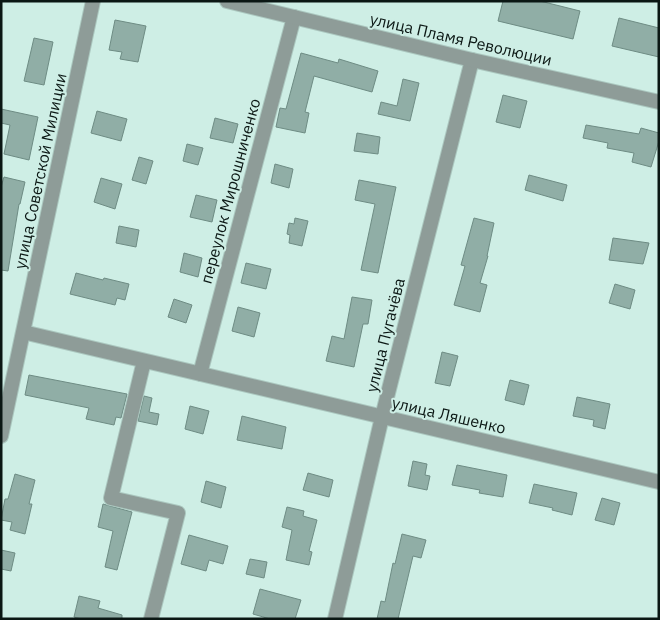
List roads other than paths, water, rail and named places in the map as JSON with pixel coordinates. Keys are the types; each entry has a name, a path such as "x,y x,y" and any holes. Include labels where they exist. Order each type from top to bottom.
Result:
{"street":[{"name":"улица Советской Милиции","path":"1,436 93,1"},
{"name":"улица Пламя Революции","path":"227,1 472,60 659,102"},
{"name":"переулок Мирошниченко","path":"200,374 294,17"},
{"name":"улица Пугачёва","path":"335,619 382,417 472,60"},
{"name":"улица Ляшенко","path":"23,332 659,482"},
{"path":"144,361 111,498 178,513 151,619"}]}
